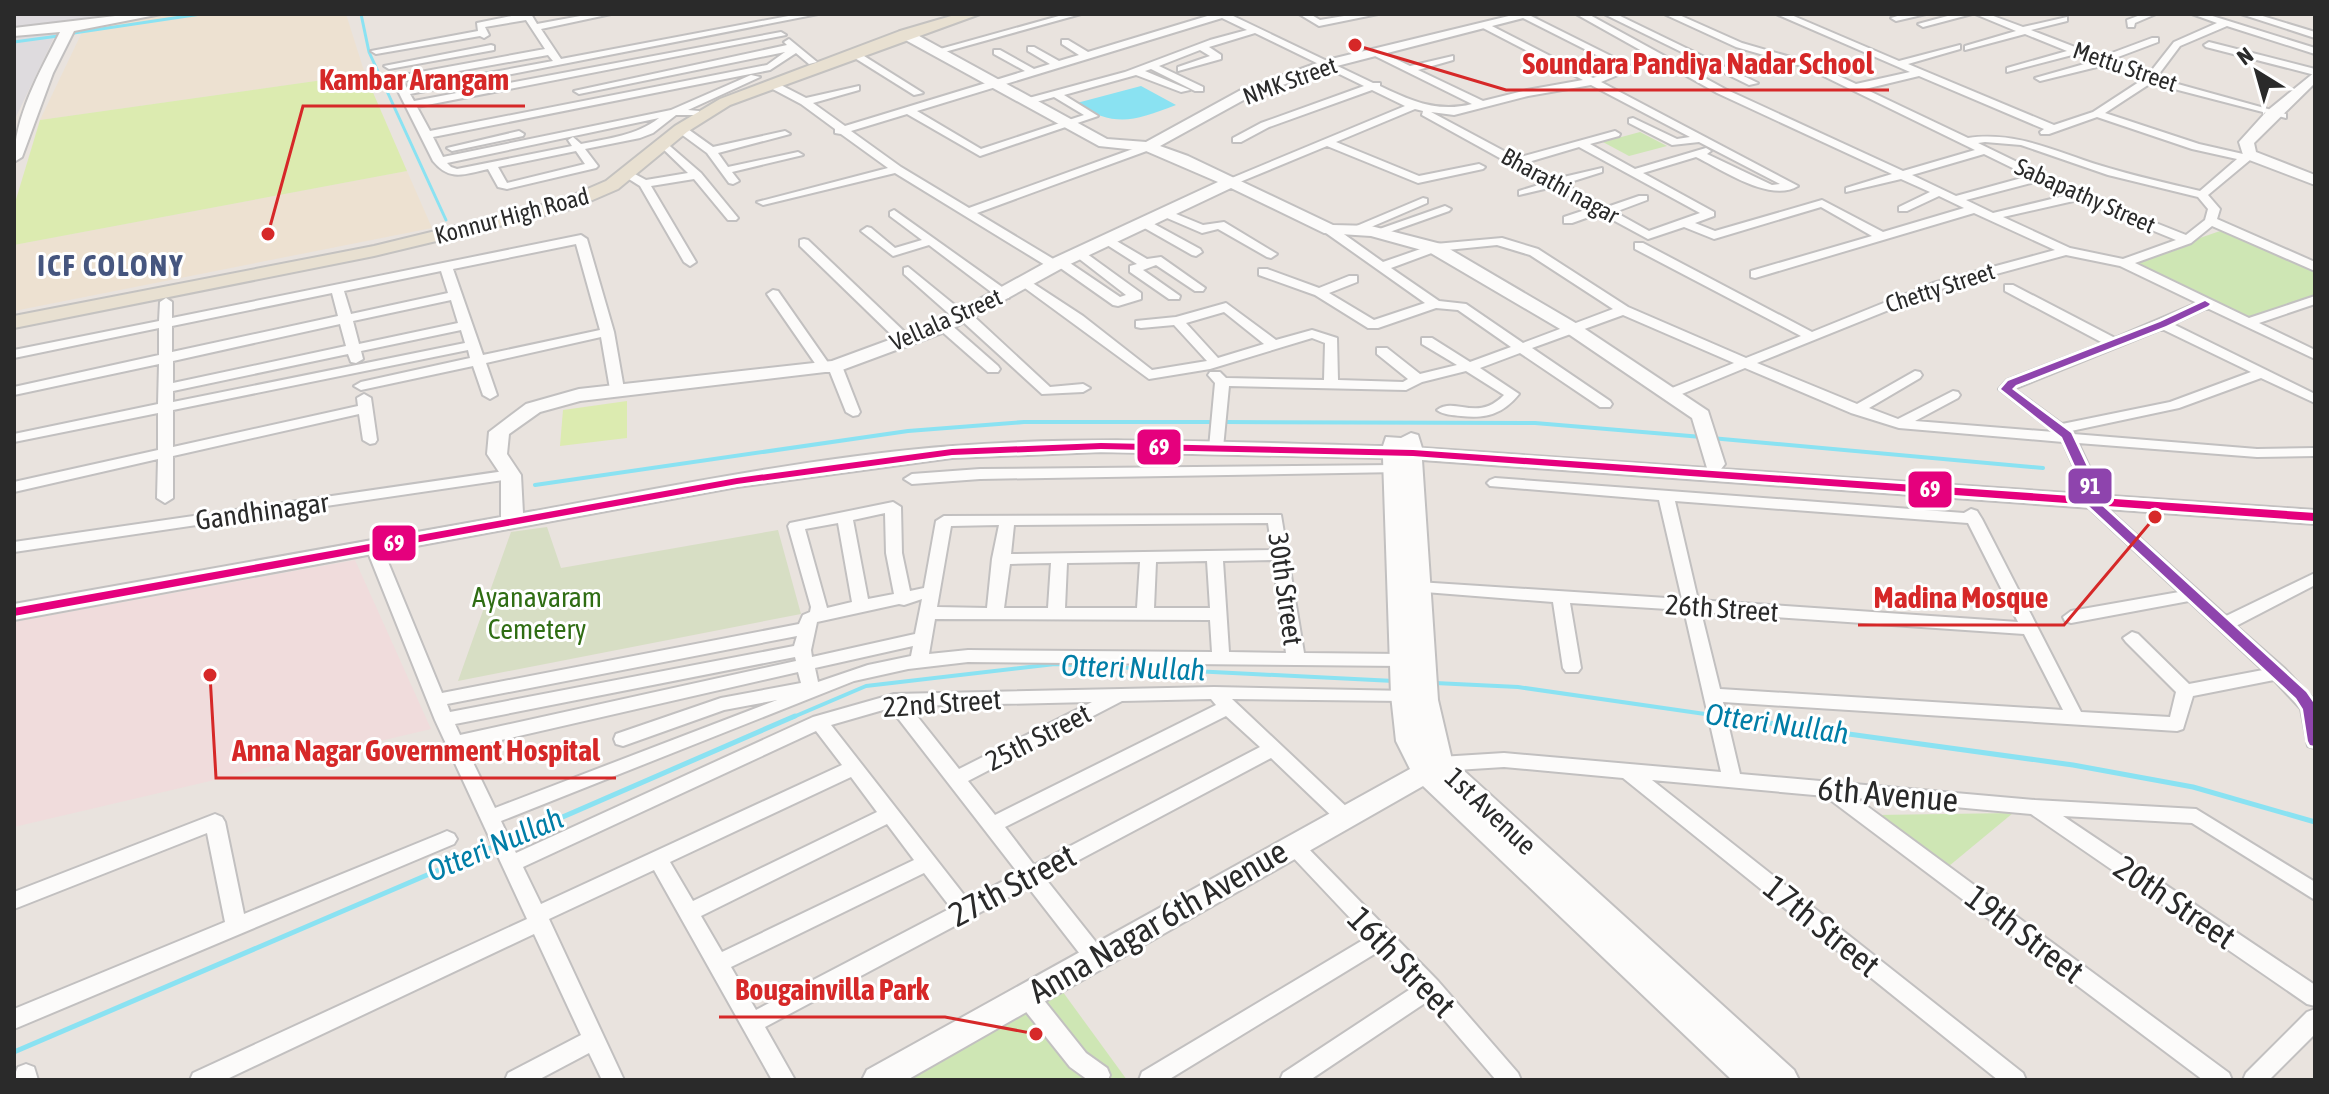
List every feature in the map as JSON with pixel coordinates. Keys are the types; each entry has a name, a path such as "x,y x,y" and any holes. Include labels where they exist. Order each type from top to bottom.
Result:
{"main road":[{"path":"14,316 359,248 569,197 617,173 695,113 732,93 812,62 959,14"},
{"name":"Konnur High Road","path":"14,322 166,297 568,204 612,185 681,129 770,75 853,53 973,14"}],"street":[{"path":"14,32 69,28 155,14"},
{"path":"536,27 606,14"},
{"path":"759,14 812,62"},
{"path":"404,92 813,14"},
{"path":"1024,14 1044,23"},
{"path":"938,51 1076,14"},
{"path":"1169,14 1190,24"},
{"path":"839,131 1223,14"},
{"name":"Bharathi nagar","path":"1223,14 1376,85 1648,235 1710,214 1635,172"},
{"path":"1304,14 1319,23 1373,14"},
{"path":"1581,14 1721,91 1902,172 2066,251"},
{"path":"1609,14 1753,83"},
{"name":"Sabapathy Street","path":"1669,14 1739,45 1808,65 2079,196 2187,240"},
{"path":"1896,18 1922,19 1967,14"},
{"name":"Mettu Street","path":"1984,14 2150,79 2277,115"},
{"path":"2131,25 2130,22 2158,14"},
{"path":"2197,14 2315,51"},
{"path":"2246,14 2315,35"},
{"path":"2259,18 2271,14"},
{"path":"376,51 481,29 527,15 588,104"},
{"path":"1414,106 1454,112 1591,82 1630,68 1529,15"},
{"name":"NMK Street","path":"1148,147 1244,94 1328,64 1529,15"},
{"path":"1788,15 2053,129"},
{"path":"1898,64 2064,19"},
{"path":"2023,140 2097,114 2150,79 2177,44 2224,24"},
{"path":"1486,26 1792,186 1771,189 1698,154"},
{"path":"14,157 28,116 69,28"},
{"path":"383,41 481,29"},
{"path":"481,29 500,60"},
{"path":"1029,101 1135,71 1257,30"},
{"path":"905,34 1104,143 1148,147 1231,182 1330,230 1435,304"},
{"path":"411,105 781,35"},
{"path":"1555,41 1569,38"},
{"path":"2040,78 2104,61 2155,40"},
{"path":"1065,42 1089,57"},
{"path":"1527,48 1541,45"},
{"path":"2028,54 2062,45"},
{"path":"2209,45 2315,74 2277,115"},
{"path":"1181,69 1218,57 1202,47"},
{"path":"389,66 491,48"},
{"path":"437,156 569,136 674,112 755,78 770,75 795,48"},
{"path":"579,91 795,48"},
{"path":"1031,49 1059,65"},
{"path":"552,51 397,79 447,170 457,172 492,166 644,134 674,112 695,113"},
{"path":"2010,70 2077,51"},
{"path":"997,52 1033,72"},
{"path":"853,53 918,93"},
{"path":"1376,53 1482,105"},
{"path":"1409,69 1450,58"},
{"path":"1150,65 1199,84 1181,69 1163,61"},
{"path":"1135,71 1185,90"},
{"path":"1854,88 1920,73"},
{"path":"427,135 588,104 770,75 839,131 897,169 1118,302 1136,296 1079,254"},
{"path":"1237,140 1265,125 1376,85"},
{"path":"2251,156 2246,142 2315,86"},
{"path":"805,102 855,88"},
{"path":"909,110 980,153 1093,116 1055,94"},
{"name":"Vellala Street","path":"512,514 511,475 497,454 499,432 533,408 617,389 830,367 956,320 1057,264 1231,182 1414,106"},
{"path":"2097,114 2196,147 2251,156 2315,178"},
{"path":"1633,121 1676,143 1702,138"},
{"path":"681,129 711,151 731,176 798,155"},
{"path":"437,156 519,134"},
{"path":"711,151 785,134"},
{"path":"1516,162 1615,134"},
{"path":"492,166 502,185 507,186 592,166 569,136"},
{"path":"1556,137 1635,172 1720,148"},
{"path":"1964,142 1997,137 2023,140 2113,174 2156,178 2202,195 2214,209 2211,221 2187,240 2124,263"},
{"path":"1326,142 1418,180 1479,167"},
{"path":"664,144 697,175 732,218"},
{"path":"969,212 1148,147"},
{"path":"1850,190 1902,172 1984,151"},
{"path":"2202,195 2251,156"},
{"path":"763,202 897,169"},
{"path":"1523,193 1598,170"},
{"path":"627,174 644,184 690,262"},
{"path":"644,184 697,175"},
{"path":"1958,199 2040,177"},
{"path":"1903,209 1941,191"},
{"path":"1993,216 2079,196"},
{"path":"1568,220 1643,198"},
{"path":"1353,230 1423,201"},
{"path":"1685,223 1714,235 1822,203 1883,237"},
{"path":"1755,274 1977,208"},
{"path":"1377,232 1445,209"},
{"path":"894,214 1004,295"},
{"path":"1155,218 1201,249"},
{"path":"1155,218 1202,229 1220,225 1271,254"},
{"path":"2211,221 2315,267"},
{"path":"1330,230 1377,232 1435,248 1573,329 1701,415 1715,464"},
{"path":"867,231 893,252 928,242"},
{"path":"14,354 445,265 584,240 607,332 617,389"},
{"path":"1108,240 1146,264"},
{"path":"1381,267 1435,248 1480,240 1514,244 1534,252 1623,310 1856,410 1899,424 2064,432 2257,453 2315,452"},
{"path":"804,243 905,340"},
{"path":"1639,246 1810,336"},
{"name":"Chetty Street","path":"1672,393 1937,286 2066,251 2124,263 2315,355"},
{"path":"1174,296 1134,269 1157,260 1199,288"},
{"path":"445,265 490,395"},
{"path":"908,271 956,320 993,369"},
{"path":"1263,272 1319,292 1373,325 1435,304 1461,307 1605,404"},
{"path":"1319,292 1353,279"},
{"path":"1024,283 1078,319 1149,375 1210,364 1312,334 1332,341 1331,384"},
{"path":"337,287 358,368 370,440"},
{"path":"2009,288 2112,342"},
{"path":"773,294 830,367 853,412"},
{"path":"14,391 455,295"},
{"path":"165,498 166,297"},
{"path":"2247,323 2315,300"},
{"path":"2205,304 2163,324 2006,386 2009,393 2064,432 2093,498 2313,708 2315,741"},
{"path":"1141,324 1177,321 1226,307 1274,345"},
{"path":"1222,382 1406,386 1417,379 1472,366 1623,310"},
{"path":"956,320 1047,391 1083,388"},
{"path":"1177,321 1222,382 1216,441"},
{"path":"2163,324 2315,399"},
{"path":"164,389 466,325"},
{"path":"361,386 607,332"},
{"path":"1427,341 1472,366 1512,394 1499,410 1491,412 1444,410"},
{"path":"14,438 473,345"},
{"path":"1382,351 1417,379"},
{"path":"2064,432 2188,401 2262,373"},
{"path":"1856,410 1915,375"},
{"path":"1899,424 1953,395"},
{"path":"14,487 366,408"},
{"path":"14,596 512,514 952,452 1216,441 1715,464 2315,517"},
{"path":"912,479 1401,450 2093,498 2315,509"},
{"name":"1st Avenue","path":"1401,450 1418,587 1410,681"},
{"name":"1st Avenue","path":"1401,450 1410,681 1432,768 1754,1080"},
{"name":"Gandhinagar","path":"14,547 511,475"},
{"path":"1495,483 1972,516 2026,628 2075,717"},
{"path":"1666,497 1732,780"},
{"path":"811,690 805,658 812,622 819,607 796,526 893,507 894,553 904,600"},
{"path":"14,612 373,545 512,514"},
{"path":"845,517 861,605"},
{"name":"30th Street","path":"1007,521 1275,518 1296,659"},
{"path":"919,660 944,521 1007,521 995,614"},
{"path":"373,545 444,720 613,1080"},
{"path":"1000,559 1281,555"},
{"path":"1215,558 1221,658"},
{"path":"1056,614 1059,559"},
{"path":"1145,614 1148,559"},
{"path":"2225,624 2315,578"},
{"name":"26th Street","path":"1418,587 2026,628"},
{"path":"437,700 812,622 861,605 904,600 931,592"},
{"path":"2071,617 2193,595"},
{"path":"1561,597 1572,668"},
{"path":"927,613 1216,614"},
{"path":"444,720 923,638"},
{"path":"2132,638 2185,691"},
{"path":"491,817 830,683 919,660 968,656 1296,659 1410,681"},
{"path":"457,743 805,658"},
{"path":"2185,691 2279,673"},
{"name":"22nd Street","path":"506,849 819,722 894,700 1120,696 1221,700 1410,681"},
{"path":"623,739 721,704 811,690"},
{"path":"1712,695 2177,724 2185,691"},
{"name":"25th Street","path":"956,779 1120,696"},
{"path":"894,700 1095,957"},
{"path":"992,825 1221,700 1344,816"},
{"path":"819,722 964,910"},
{"name":"27th Street","path":"750,1024 1274,748"},
{"name":"6th Avenue","path":"1432,768 1504,760 2035,807 2196,816 2315,892"},
{"path":"201,1080 854,768"},
{"name":"1st Avenue","path":"1432,768 1783,1080"},
{"name":"Anna Nagar 6th Avenue","path":"878,1080 1432,768"},
{"name":"17th Street","path":"1629,772 2015,1080"},
{"name":"19th Street","path":"1829,789 2221,1080"},
{"name":"20th Street","path":"2035,807 2315,997"},
{"path":"689,912 890,814"},
{"path":"14,901 215,822 236,924"},
{"path":"14,1019 236,924 447,839"},
{"name":"16th Street","path":"1293,845 1380,940 1430,988 1510,1080"},
{"path":"658,859 784,1080"},
{"path":"717,964 926,863"},
{"path":"1150,1079 1380,940"},
{"path":"1291,1080 1430,988"},
{"path":"1027,996 1078,1060 1099,1075"},
{"path":"2254,1080 2315,1019"},
{"path":"516,1080 594,1039"}],"shaded area":[{"path":"14,14 130,14 60,25 14,121"},
{"path":"171,14 346,14 365,74 40,120 84,28"},
{"path":"407,171 432,228 14,311 14,245"},
{"path":"355,560 431,729 14,827 14,622"}],"green space":[{"path":"365,74 407,171 14,245 14,206 40,120"},
{"path":"1640,132 1667,146 1629,156 1603,142"},
{"path":"2220,231 2315,271 2315,297 2248,320 2128,263"},
{"path":"627,401 627,438 560,446 563,410"},
{"name":"Ayanavaram Cemetery","path":"547,527 561,568 778,530 801,614 458,681 511,532"},
{"path":"2013,813 1949,866 1875,815"},
{"path":"1060,988 1127,1080 898,1080"}],"water":[{"path":"1141,86 1176,105 1124,120 1102,116 1073,104"}],"waterway":[{"path":"74,33 201,14"},
{"path":"361,14 369,52 446,220"},
{"path":"14,42 58,36"},
{"path":"535,485 908,431 1024,422 1215,422"},
{"path":"1224,422 1535,423 1702,437"},
{"path":"1711,438 2043,468"},
{"name":"Otteri Nullah","path":"791,718 866,686 1055,664 1394,681"},
{"name":"Otteri Nullah","path":"1435,683 1518,687 1712,715"},
{"name":"Otteri Nullah","path":"505,842 795,716"},
{"name":"Otteri Nullah","path":"1736,718 1725,717 2073,765 2193,787 2315,822"},
{"name":"Otteri Nullah","path":"14,1052 497,845"}],"transit line":[{"name":"91","path":"2205,304 2163,324 2012,383 2006,389 2067,435 2093,492 2093,504 2301,695 2310,708 2315,741"},
{"name":"69","path":"14,612 737,481 952,452 1101,446 1413,453 2315,517"}],"place":[{"name":"Soundara Pandiya Nadar School","path":"1355,45"},
{"name":"Kambar Arangam","path":"268,234"},
{"name":"Madina Mosque","path":"2155,517"},
{"name":"Anna Nagar Government Hospital","path":"210,675"},
{"name":"Bougainvilla Park","path":"1036,1034"}],"district":[{"name":"ICF COLONY","path":"111,266"}]}
